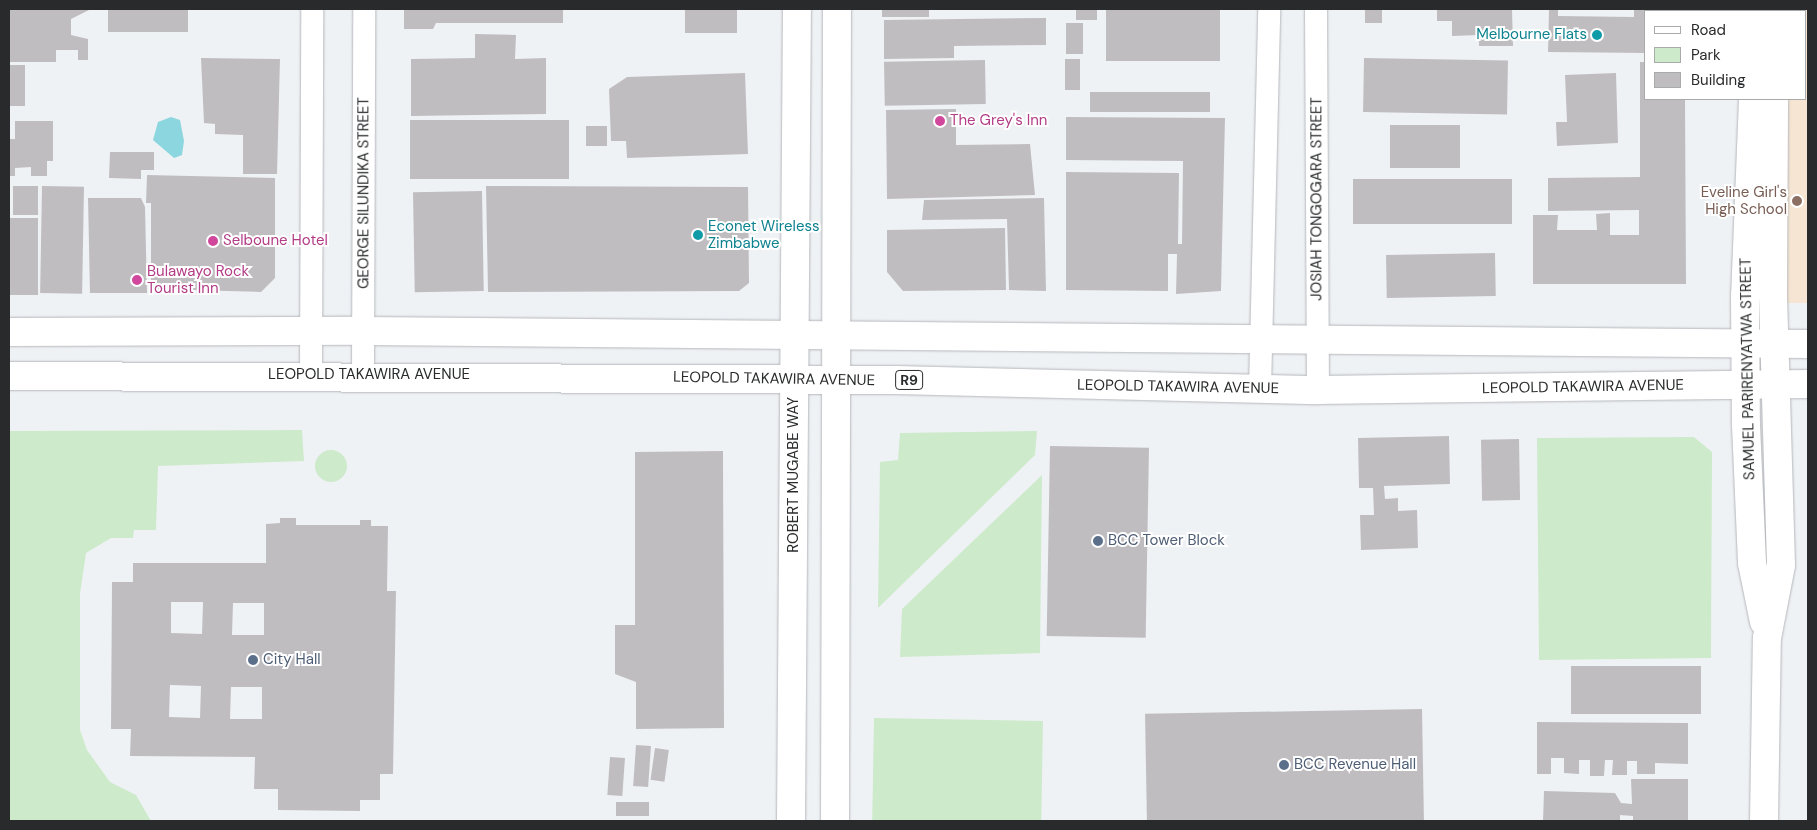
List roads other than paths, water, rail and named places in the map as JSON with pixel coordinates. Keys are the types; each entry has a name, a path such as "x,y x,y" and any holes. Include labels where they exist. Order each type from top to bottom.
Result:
{"main road":[{"name":"ROBERT MUGABE WAY","path":"792,821 797,9"},
{"path":"835,821 836,9"},
{"name":"SAMUEL PARIRENYATWA STREET","path":"1753,100 1745,343 1746,385 1752,563 1767,638"},
{"name":"SAMUEL PARIRENYATWA STREET","path":"1764,821 1767,638 1780,564 1774,343 1774,100"},
{"path":"9,332 364,331 1318,338 1808,344"},
{"name":"LEOPOLD TAKAWIRA AVENUE","path":"9,376 311,374 794,379 1318,390 1808,384"}],"street":[{"path":"311,374 312,9"},
{"name":"GEORGE SILUNDIKA STREET","path":"363,376 364,9"},
{"path":"1260,389 1268,9"},
{"name":"JOSIAH TONGOGARA STREET","path":"1316,9 1318,390"}],"water":[{"path":"171,117 180,120 184,141 182,155 174,158 153,140 158,122"}],"place":[{"name":"Melbourne Flats","path":"1597,35"},
{"name":"The Grey's Inn","path":"940,121"},
{"name":"Eveline Girl's High School","path":"1797,201"},
{"name":"Econet Wireless Zimbabwe","path":"698,235"},
{"name":"Selboune Hotel","path":"213,241"},
{"name":"Bulawayo Rock Tourist Inn","path":"137,280"},
{"name":"BCC Tower Block","path":"1098,541"},
{"name":"City Hall","path":"253,660"},
{"name":"BCC Revenue Hall","path":"1284,765"}]}
